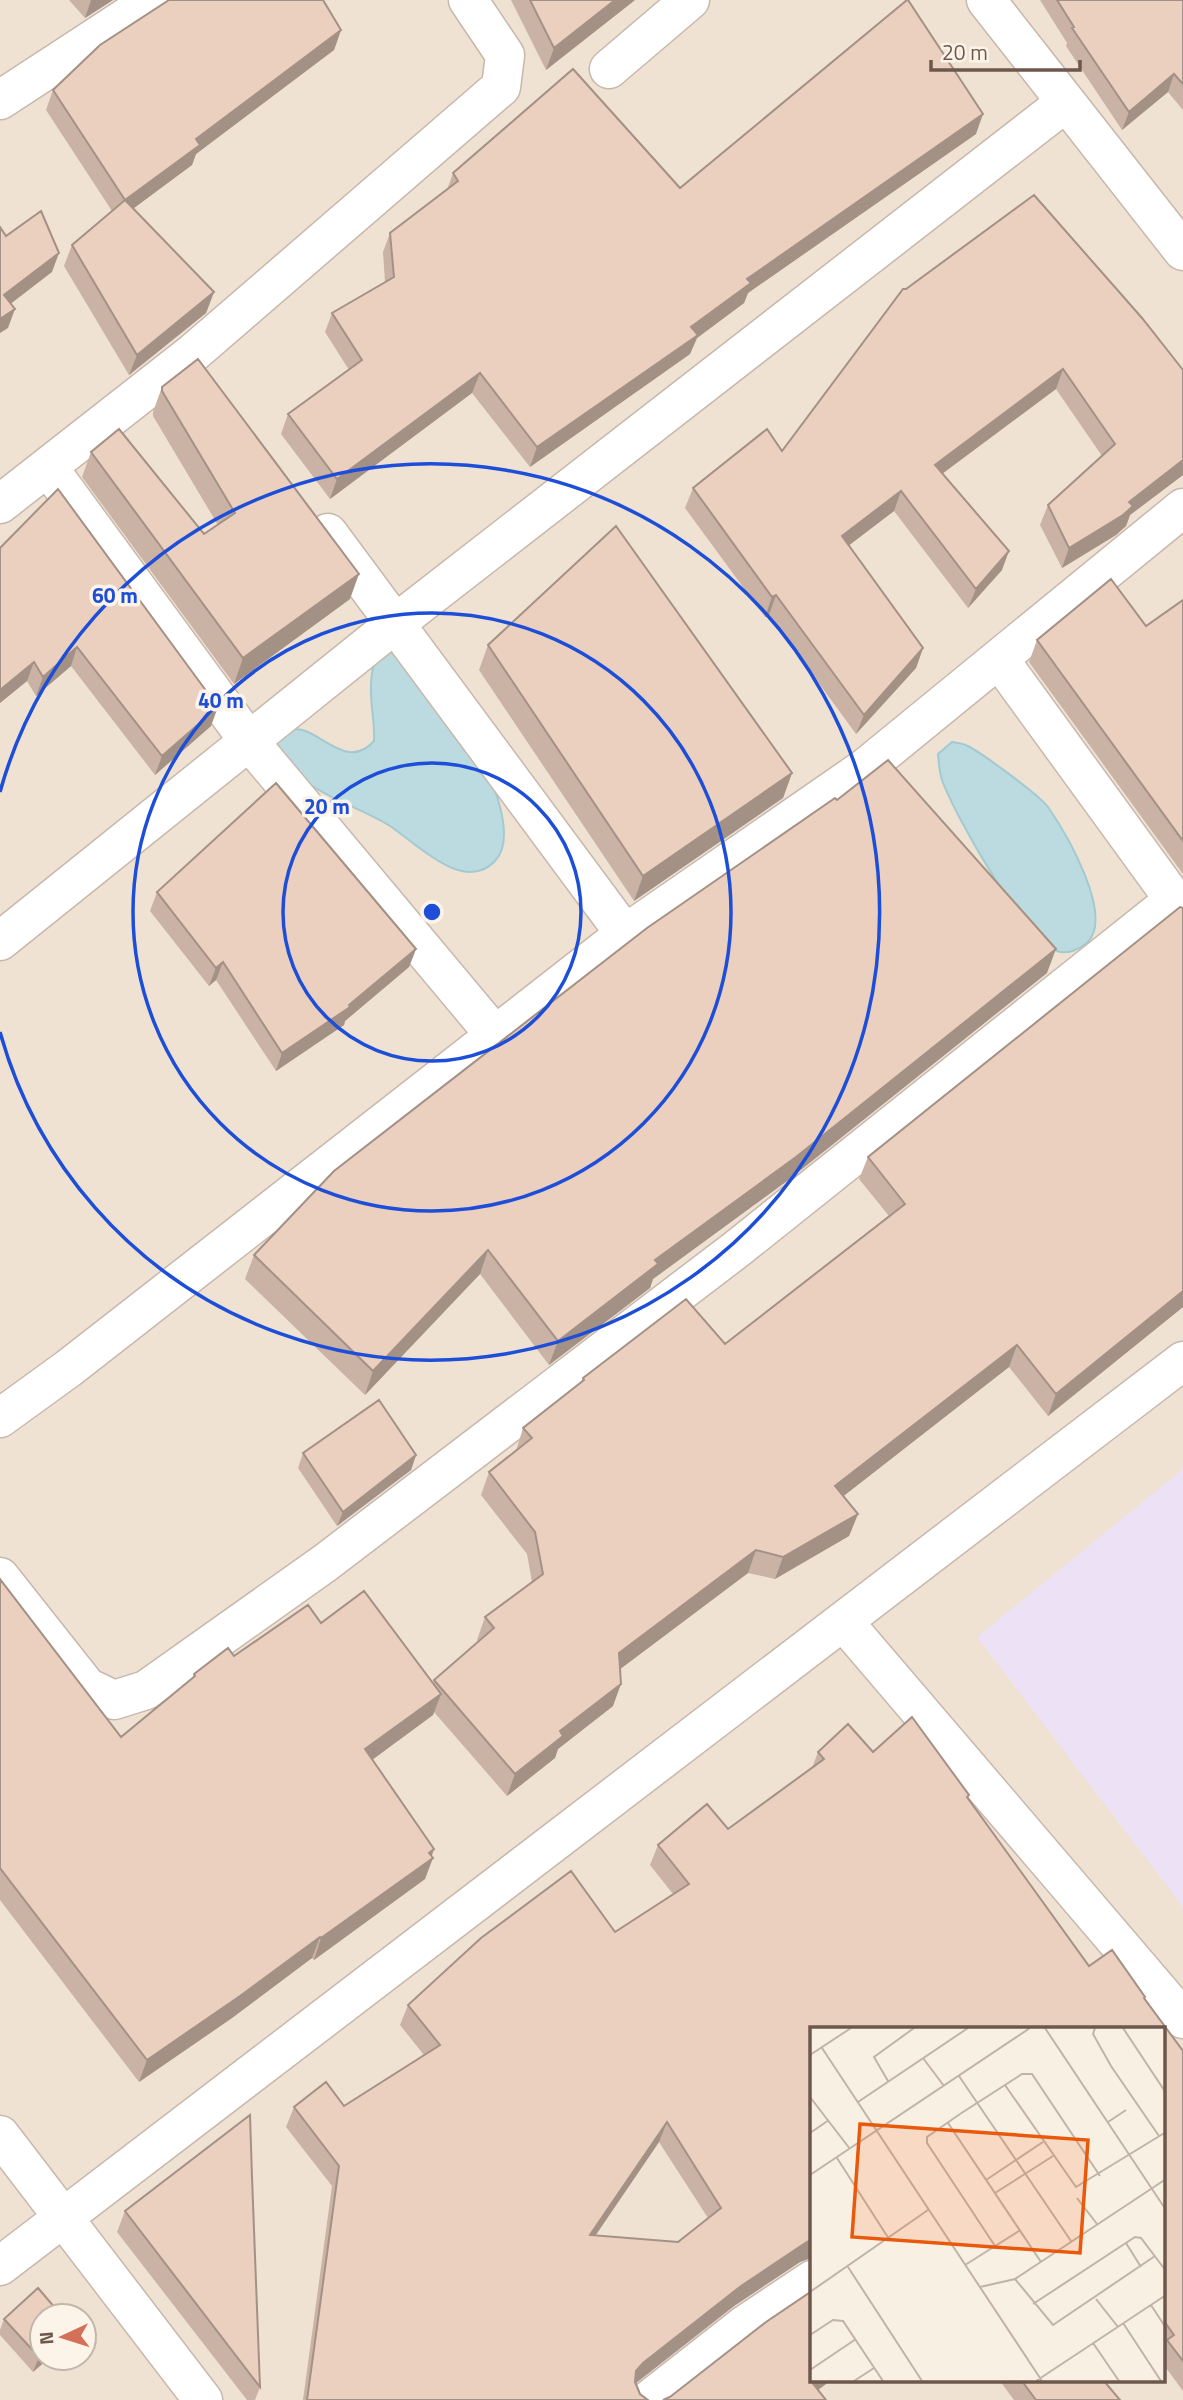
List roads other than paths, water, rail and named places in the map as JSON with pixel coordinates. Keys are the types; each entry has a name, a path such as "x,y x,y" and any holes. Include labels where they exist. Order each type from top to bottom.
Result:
{"street":[{"path":"0,100 153,0"},
{"path":"0,504 193,354 501,87 505,55 468,0"},
{"path":"609,69 690,0"},
{"path":"986,0 1183,251"},
{"path":"0,941 396,623 1065,103"},
{"path":"193,354 218,386"},
{"path":"48,467 248,740 494,1034"},
{"path":"307,504 625,934"},
{"path":"0,1418 69,1368 625,934 865,768 1183,508"},
{"path":"0,1577 87,1687 114,1700 146,1690 325,1563 738,1248 1178,906 999,659"},
{"path":"0,2266 1183,1361"},
{"path":"843,1621 1175,2021"},
{"path":"0,2135 203,2400"},
{"path":"649,2400 746,2324 810,2281"}],"water":[{"path":"387,632 474,750 492,783 501,811 504,839 495,861 483,870 469,872 441,863 390,826 315,788 296,773 274,744 292,730 311,733 331,745 352,752 363,750 374,741 371,678 376,657"},
{"path":"952,742 968,746 1010,775 1042,801 1056,819 1076,854 1092,895 1094,930 1084,945 1073,951 1061,952 1043,941 1027,924 992,874 942,780 938,754"}]}
